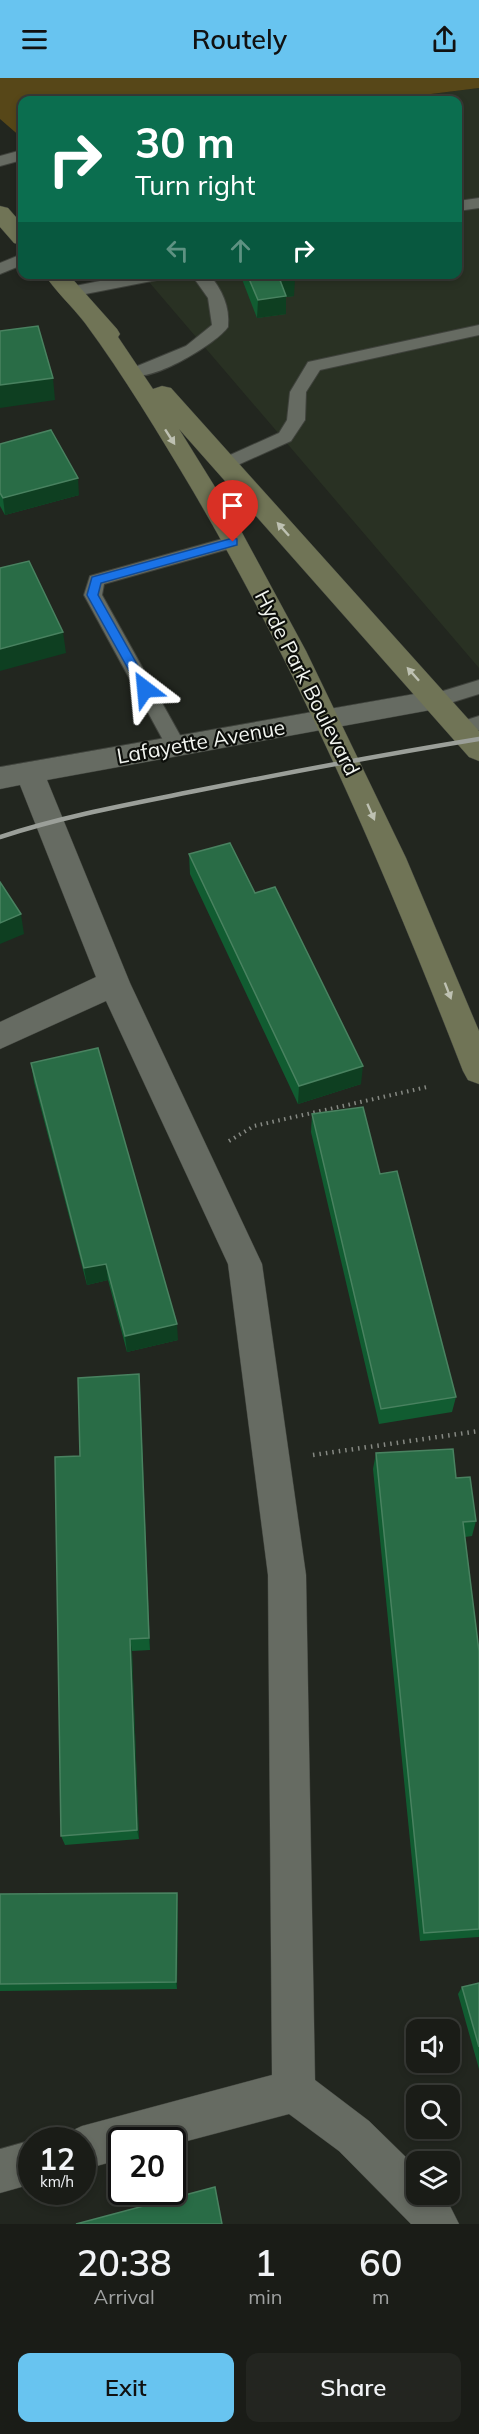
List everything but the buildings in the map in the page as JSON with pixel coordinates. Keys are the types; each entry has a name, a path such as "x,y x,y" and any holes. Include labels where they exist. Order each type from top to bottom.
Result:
{"main road":[{"path":"0,213 18,233"},
{"name":"Hyde Park Boulevard","path":"62,279 141,371 437,700 470,726 479,750"},
{"name":"Hyde Park Boulevard","path":"93,317 175,444 233,542 326,718 348,761 441,972 479,1071"}],"street":[{"name":"Lafayette Avenue","path":"0,778 437,700"},
{"path":"30,773 114,983 245,1264 287,1575 294,2091"},
{"path":"0,1036 114,983"},
{"path":"96,2144 294,2091"},
{"path":"294,2091 354,2136 432,2214 437,2224"},
{"path":"0,2171 18,2166"}],"lane":[{"path":"0,160 18,156"},
{"path":"462,205 479,203"},
{"path":"0,269 18,261"},
{"path":"141,371 192,350 220,327 222,314 213,289 204,279"},
{"path":"225,464 285,437 296,420 298,392 314,366 479,330"},
{"path":"176,746 93,595 96,580 233,542"},
{"path":"437,700 479,687"}],"path":[{"path":"196,1160 254,1126 427,1087"},
{"path":"272,1461 479,1431"}],"shaded area":[{"path":"0,78 479,78 479,88 415,96 18,96 18,135 0,119"},
{"path":"479,88 479,668 146,279 462,279 462,96 415,96"}],"railway":[{"path":"0,837 51,822 127,805 307,769 479,739"}],"route":[{"path":"145,689 93,595 96,580 233,542"}]}
